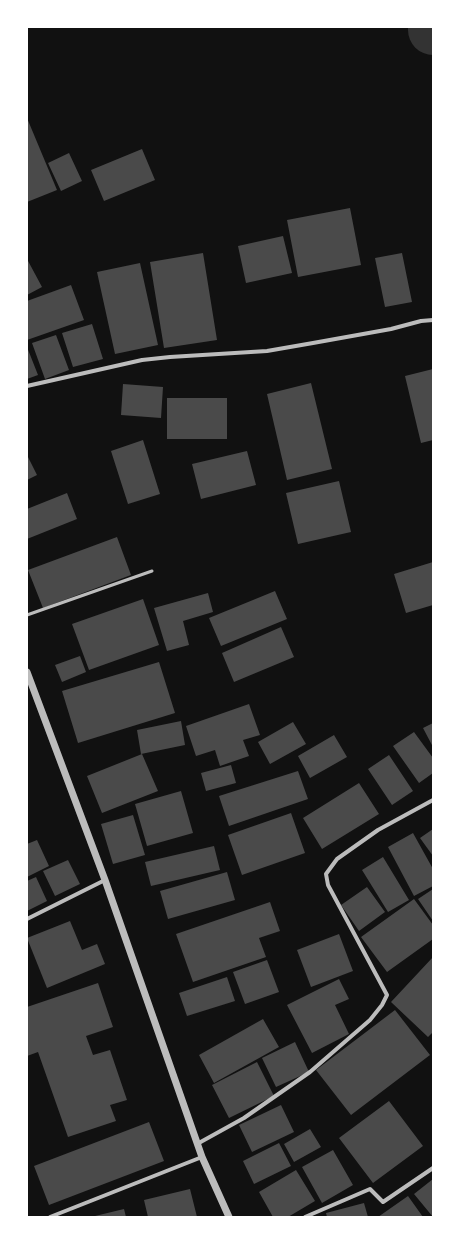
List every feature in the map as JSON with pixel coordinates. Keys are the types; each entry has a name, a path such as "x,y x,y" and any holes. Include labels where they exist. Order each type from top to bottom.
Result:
{"street":[{"path":"27,386 142,360 268,351 391,329 421,321 433,320"},
{"path":"27,672 105,880 197,1144 229,1217"},
{"path":"197,1144 244,1118 310,1072 370,1020 382,1004 387,995 328,885 326,874 337,859 378,830 433,800"},
{"path":"27,919 105,880"},
{"path":"50,1217 202,1157"},
{"path":"305,1217 370,1188 382,1202 433,1168"}],"lane":[{"path":"27,615 152,571"}],"building":[{"path":"27,118 57,190 27,202"},
{"path":"142,149 155,180 104,201 91,170"},
{"path":"69,153 82,181 61,191 48,163"},
{"path":"350,208 361,265 298,277 287,220"},
{"path":"283,236 292,273 246,283 238,246"},
{"path":"203,253 217,340 164,348 150,262"},
{"path":"402,253 412,302 385,307 375,258"},
{"path":"27,259 42,287 27,295"},
{"path":"140,263 158,345 115,354 97,272"},
{"path":"71,285 84,320 27,340 27,301"},
{"path":"92,324 103,359 73,367 62,333"},
{"path":"56,335 69,370 45,379 32,343"},
{"path":"27,347 38,375 27,379"},
{"path":"433,369 433,440 421,443 405,376"},
{"path":"311,383 332,469 287,480 267,394"},
{"path":"123,384 163,387 161,418 121,415"},
{"path":"167,398 227,398 227,439 167,439"},
{"path":"143,440 160,494 128,504 111,451"},
{"path":"247,451 256,485 201,499 192,464"},
{"path":"27,455 37,475 27,480"},
{"path":"339,481 351,532 298,544 286,493"},
{"path":"67,493 77,519 27,539 27,509"},
{"path":"117,537 131,575 43,608 28,570"},
{"path":"433,562 433,605 406,613 394,574"},
{"path":"275,591 287,619 221,646 209,618"},
{"path":"208,593 213,612 183,621 189,645 167,651 154,608"},
{"path":"143,599 159,645 89,670 72,624"},
{"path":"281,627 294,657 234,682 222,653"},
{"path":"80,656 86,672 62,682 55,665"},
{"path":"159,662 175,713 78,743 62,691"},
{"path":"249,704 260,735 243,740 249,756 220,766 215,750 196,756 186,726"},
{"path":"181,721 185,745 141,754 137,730"},
{"path":"293,722 306,744 270,764 258,742"},
{"path":"433,723 433,747 423,728"},
{"path":"414,732 433,758 433,773 419,783 393,746"},
{"path":"334,735 347,757 310,778 298,756"},
{"path":"142,754 158,791 102,813 87,776"},
{"path":"389,755 413,791 392,805 368,769"},
{"path":"231,765 236,783 206,791 201,773"},
{"path":"298,771 308,799 229,826 219,796"},
{"path":"359,783 379,814 322,849 303,818"},
{"path":"181,791 193,833 147,846 135,804"},
{"path":"291,813 305,853 242,875 228,835"},
{"path":"133,815 145,855 113,864 101,824"},
{"path":"433,829 433,856 420,838"},
{"path":"413,833 433,869 433,886 414,896 388,847"},
{"path":"37,840 49,866 27,877 27,844"},
{"path":"214,846 220,870 151,886 145,862"},
{"path":"383,857 409,900 388,912 362,870"},
{"path":"68,860 80,884 55,896 43,871"},
{"path":"227,872 235,900 168,919 160,891"},
{"path":"36,877 47,901 27,911 27,881"},
{"path":"367,887 385,912 359,931 341,905"},
{"path":"433,889 433,921 418,899"},
{"path":"414,899 433,925 433,939 387,972 361,937"},
{"path":"270,902 280,931 259,938 266,957 193,982 176,934"},
{"path":"70,921 82,950 97,944 105,964 47,988 27,938"},
{"path":"339,934 353,971 311,987 297,950"},
{"path":"433,957 433,1032 428,1037 391,1002"},
{"path":"267,960 279,992 245,1004 233,972"},
{"path":"227,977 235,1001 187,1016 179,993"},
{"path":"339,979 349,999 335,1005 349,1034 312,1053 287,1005"},
{"path":"98,983 113,1027 86,1036 93,1055 110,1050 127,1100 110,1105 116,1121 68,1137 38,1052 27,1056 27,1007"},
{"path":"395,1010 430,1055 351,1115 316,1070"},
{"path":"263,1019 279,1047 214,1083 199,1055"},
{"path":"295,1042 309,1072 276,1087 262,1058"},
{"path":"257,1062 274,1096 229,1118 212,1085"},
{"path":"389,1101 423,1146 373,1183 339,1138"},
{"path":"281,1105 294,1132 252,1152 239,1125"},
{"path":"149,1122 164,1161 49,1205 34,1166"},
{"path":"310,1129 321,1147 294,1162 284,1144"},
{"path":"279,1143 291,1166 254,1184 243,1161"},
{"path":"333,1150 353,1185 322,1203 302,1167"},
{"path":"296,1170 315,1201 288,1217 273,1217 259,1192"},
{"path":"433,1179 433,1217 414,1194"},
{"path":"190,1189 197,1217 148,1217 144,1200"},
{"path":"408,1196 423,1217 378,1217"},
{"path":"364,1203 368,1217 327,1217 326,1213"},
{"path":"124,1209 126,1217 95,1217 95,1216"}]}
